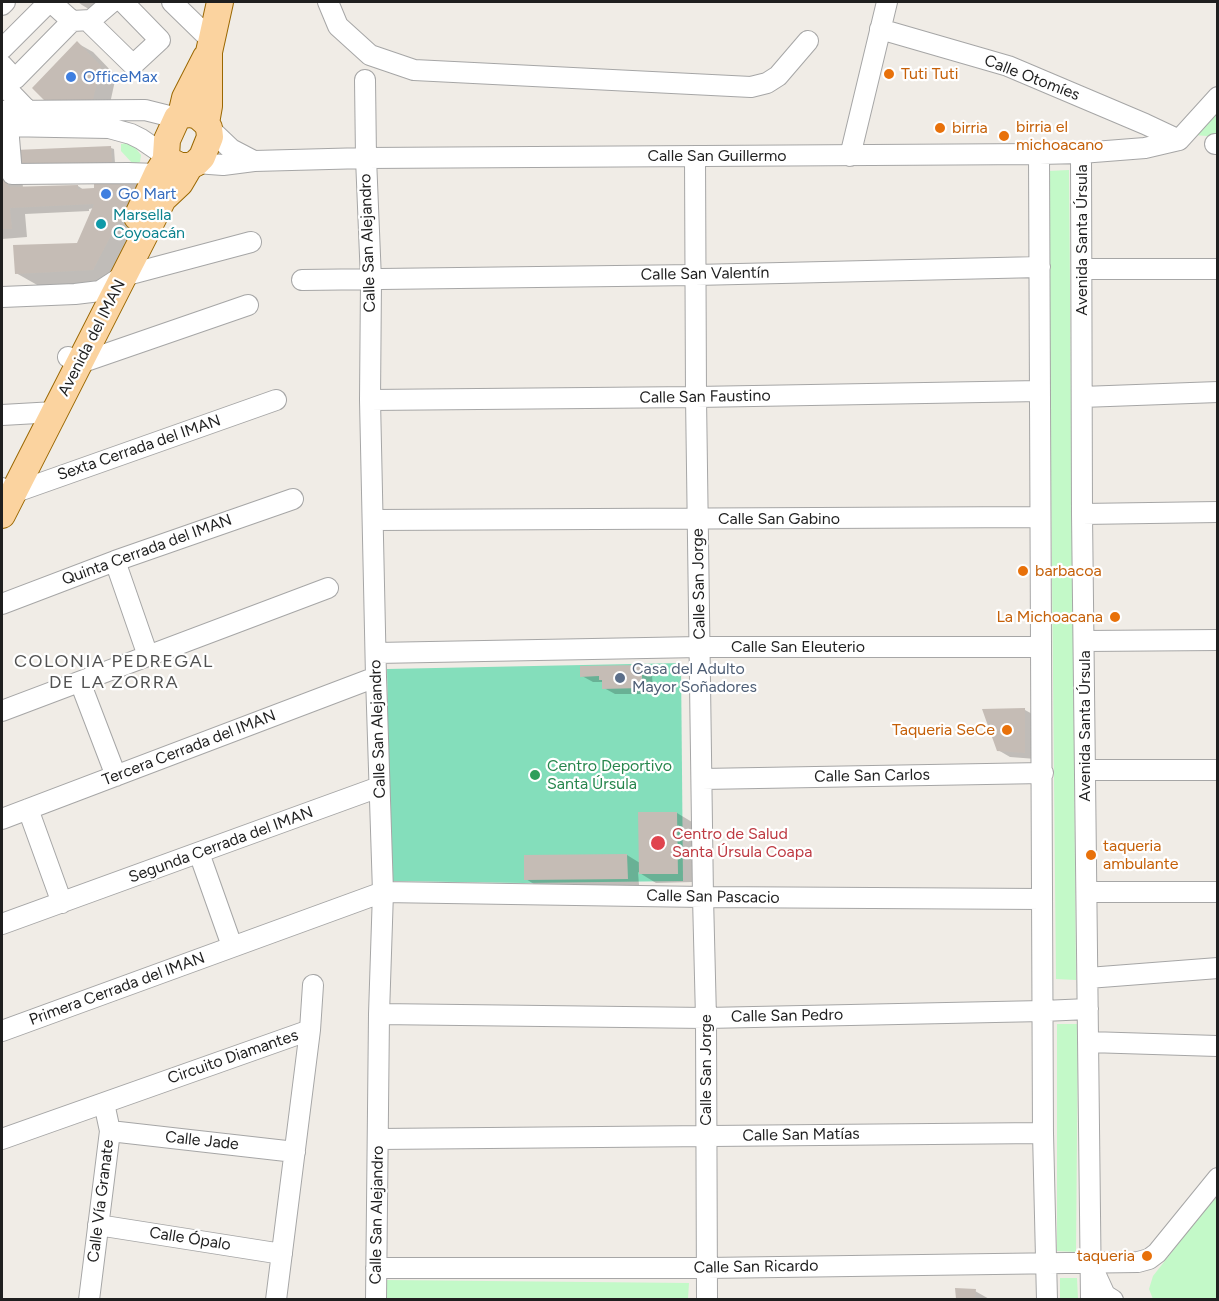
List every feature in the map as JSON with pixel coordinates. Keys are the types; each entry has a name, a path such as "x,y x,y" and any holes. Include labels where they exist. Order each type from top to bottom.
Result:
{"main road":[{"path":"210,46 167,140 175,163 202,157 210,137 208,106 210,46 220,2"},
{"path":"179,116 190,114 198,116 208,126"},
{"name":"Avenida del IMAN","path":"2,515 5,488 163,200 180,183 175,163"},
{"name":"Avenida del IMAN","path":"74,360 100,291 175,163"}],"street":[{"path":"2,5 5,2"},
{"path":"2,49 50,2 91,24 133,65 160,40 123,2"},
{"path":"2,65 15,79 82,20 112,2"},
{"path":"172,2 210,46"},
{"path":"328,2 338,26 370,55 414,70 751,87 767,83 778,76 808,41"},
{"path":"850,156 887,2"},
{"name":"Calle Otomíes","path":"880,29 1008,66 1179,140"},
{"name":"Calle San Alejandro","path":"365,80 371,280 370,400 376,677 383,892 379,1014 376,1299"},
{"path":"2,84 29,112"},
{"path":"1179,140 1217,98"},
{"path":"4,121 29,112 144,110 179,116"},
{"path":"4,121 109,128 141,139 175,163"},
{"name":"Calle San Guillermo","path":"4,121 12,174 128,173 175,163 223,165 254,161 366,158 1082,153 1145,148 1179,140"},
{"path":"208,126 231,149 254,161"},
{"name":"Avenida Santa Úrsula","path":"1082,153 1082,514 1091,1299"},
{"path":"1039,154 1043,1133 1047,1299"},
{"name":"Calle San Jorge","path":"695,156 696,397 706,1018 707,1299"},
{"path":"2,297 100,291 123,276 251,242"},
{"name":"Calle San Valentín","path":"302,280 695,275 1040,267"},
{"path":"1082,269 1218,269"},
{"path":"74,360 122,348 248,305"},
{"name":"Calle San Faustino","path":"370,400 1040,391"},
{"path":"1082,397 1218,392"},
{"name":"Sexta Cerrada del IMAN","path":"5,488 276,400"},
{"path":"2,415 47,412"},
{"name":"Quinta Cerrada del IMAN","path":"2,604 115,561 293,499"},
{"path":"1082,514 1218,512"},
{"name":"Calle San Gabino","path":"373,520 1041,517"},
{"path":"115,561 148,656"},
{"path":"2,711 328,588"},
{"path":"1084,640 1218,640"},
{"name":"Calle San Eleuterio","path":"376,653 700,647 1041,647"},
{"name":"Tercera Cerrada del IMAN","path":"2,819 376,677"},
{"path":"80,682 116,776"},
{"path":"1085,770 1218,770"},
{"name":"Calle San Carlos","path":"702,779 1042,773"},
{"name":"Segunda Cerrada del IMAN","path":"2,924 380,787"},
{"path":"28,809 62,903"},
{"path":"199,853 232,946"},
{"name":"Calle San Pascacio","path":"383,892 1042,899"},
{"name":"Primera Cerrada del IMAN","path":"2,1031 383,892"},
{"path":"1087,892 1218,892"},
{"path":"1088,978 1218,968"},
{"path":"310,1030 313,985"},
{"name":"Calle San Pedro","path":"379,1014 706,1018 1088,1009"},
{"name":"Circuito Diamantes","path":"2,1144 104,1103 310,1030 276,1299"},
{"path":"1089,1042 1217,1047"},
{"name":"Calle Vía Granate","path":"89,1299 110,1131 104,1103"},
{"name":"Calle Jade","path":"110,1131 295,1152"},
{"name":"Calle San Matías","path":"378,1138 1043,1133"},
{"name":"Calle San Ricardo","path":"376,1268 707,1268 1138,1262 1149,1259 1156,1253 1218,1178"},
{"name":"Calle Ópalo","path":"98,1225 282,1254"},
{"path":"1091,1263 1105,1294 1113,1299"}],"green space":[{"path":"1217,112 1217,137 1195,135"},
{"path":"127,143 134,146 141,155 140,162 133,164 121,151 121,144"},
{"path":"1069,170 1076,980 1056,979 1048,171"},
{"name":"Centro Deportivo Santa Úrsula","path":"681,663 683,881 523,883 391,881 387,669"},
{"path":"1057,1024 1078,1024 1076,1252 1057,1251"},
{"path":"1217,1197 1217,1299 1153,1299 1149,1289 1153,1276"},
{"path":"1060,1278 1077,1278 1078,1299 1060,1299"},
{"path":"385,1280 689,1283 688,1299 385,1300"}],"building":[{"name":"OfficeMax","path":"77,41 101,66 93,100 46,102 32,88"},
{"path":"2,138 4,138 8,187 78,185 78,189 94,188 94,184 137,183 93,270 15,274 13,245 77,243 94,204 10,208 12,229 2,229"},
{"path":"111,146 112,162 16,166 15,150"},
{"name":"Casa del Adulto Mayor Soñadores","path":"642,665 642,688 602,689 602,680 599,680 599,676 580,677 580,666"},
{"name":"Taqueria SeCe","path":"1025,708 1025,753 997,751 982,709"},
{"name":"Centro de Salud Santa Úrsula Coapa","path":"638,812 677,812 678,874 639,874"},
{"path":"627,854 628,879 524,880 524,855"},
{"path":"955,1288 976,1289 975,1299 956,1299"}],"place":[{"name":"Tuti Tuti","path":"889,74"},
{"name":"OfficeMax","path":"71,77"},
{"name":"birria","path":"940,128"},
{"name":"birria el michoacano","path":"1004,136"},
{"name":"Go Mart","path":"106,194"},
{"name":"Marsella Coyoacán","path":"101,224"},
{"name":"barbacoa","path":"1023,571"},
{"name":"La Michoacana","path":"1115,617"},
{"name":"Casa del Adulto Mayor Soñadores","path":"620,678"},
{"name":"Taqueria SeCe","path":"1007,730"},
{"name":"Centro Deportivo Santa Úrsula","path":"535,775"},
{"name":"Centro de Salud Santa Úrsula Coapa","path":"658,843"},
{"name":"taqueria ambulante","path":"1091,855"},
{"name":"taqueria","path":"1147,1256"}],"district":[{"name":"COLONIA PEDREGAL DE LA ZORRA","path":"114,672"}]}
